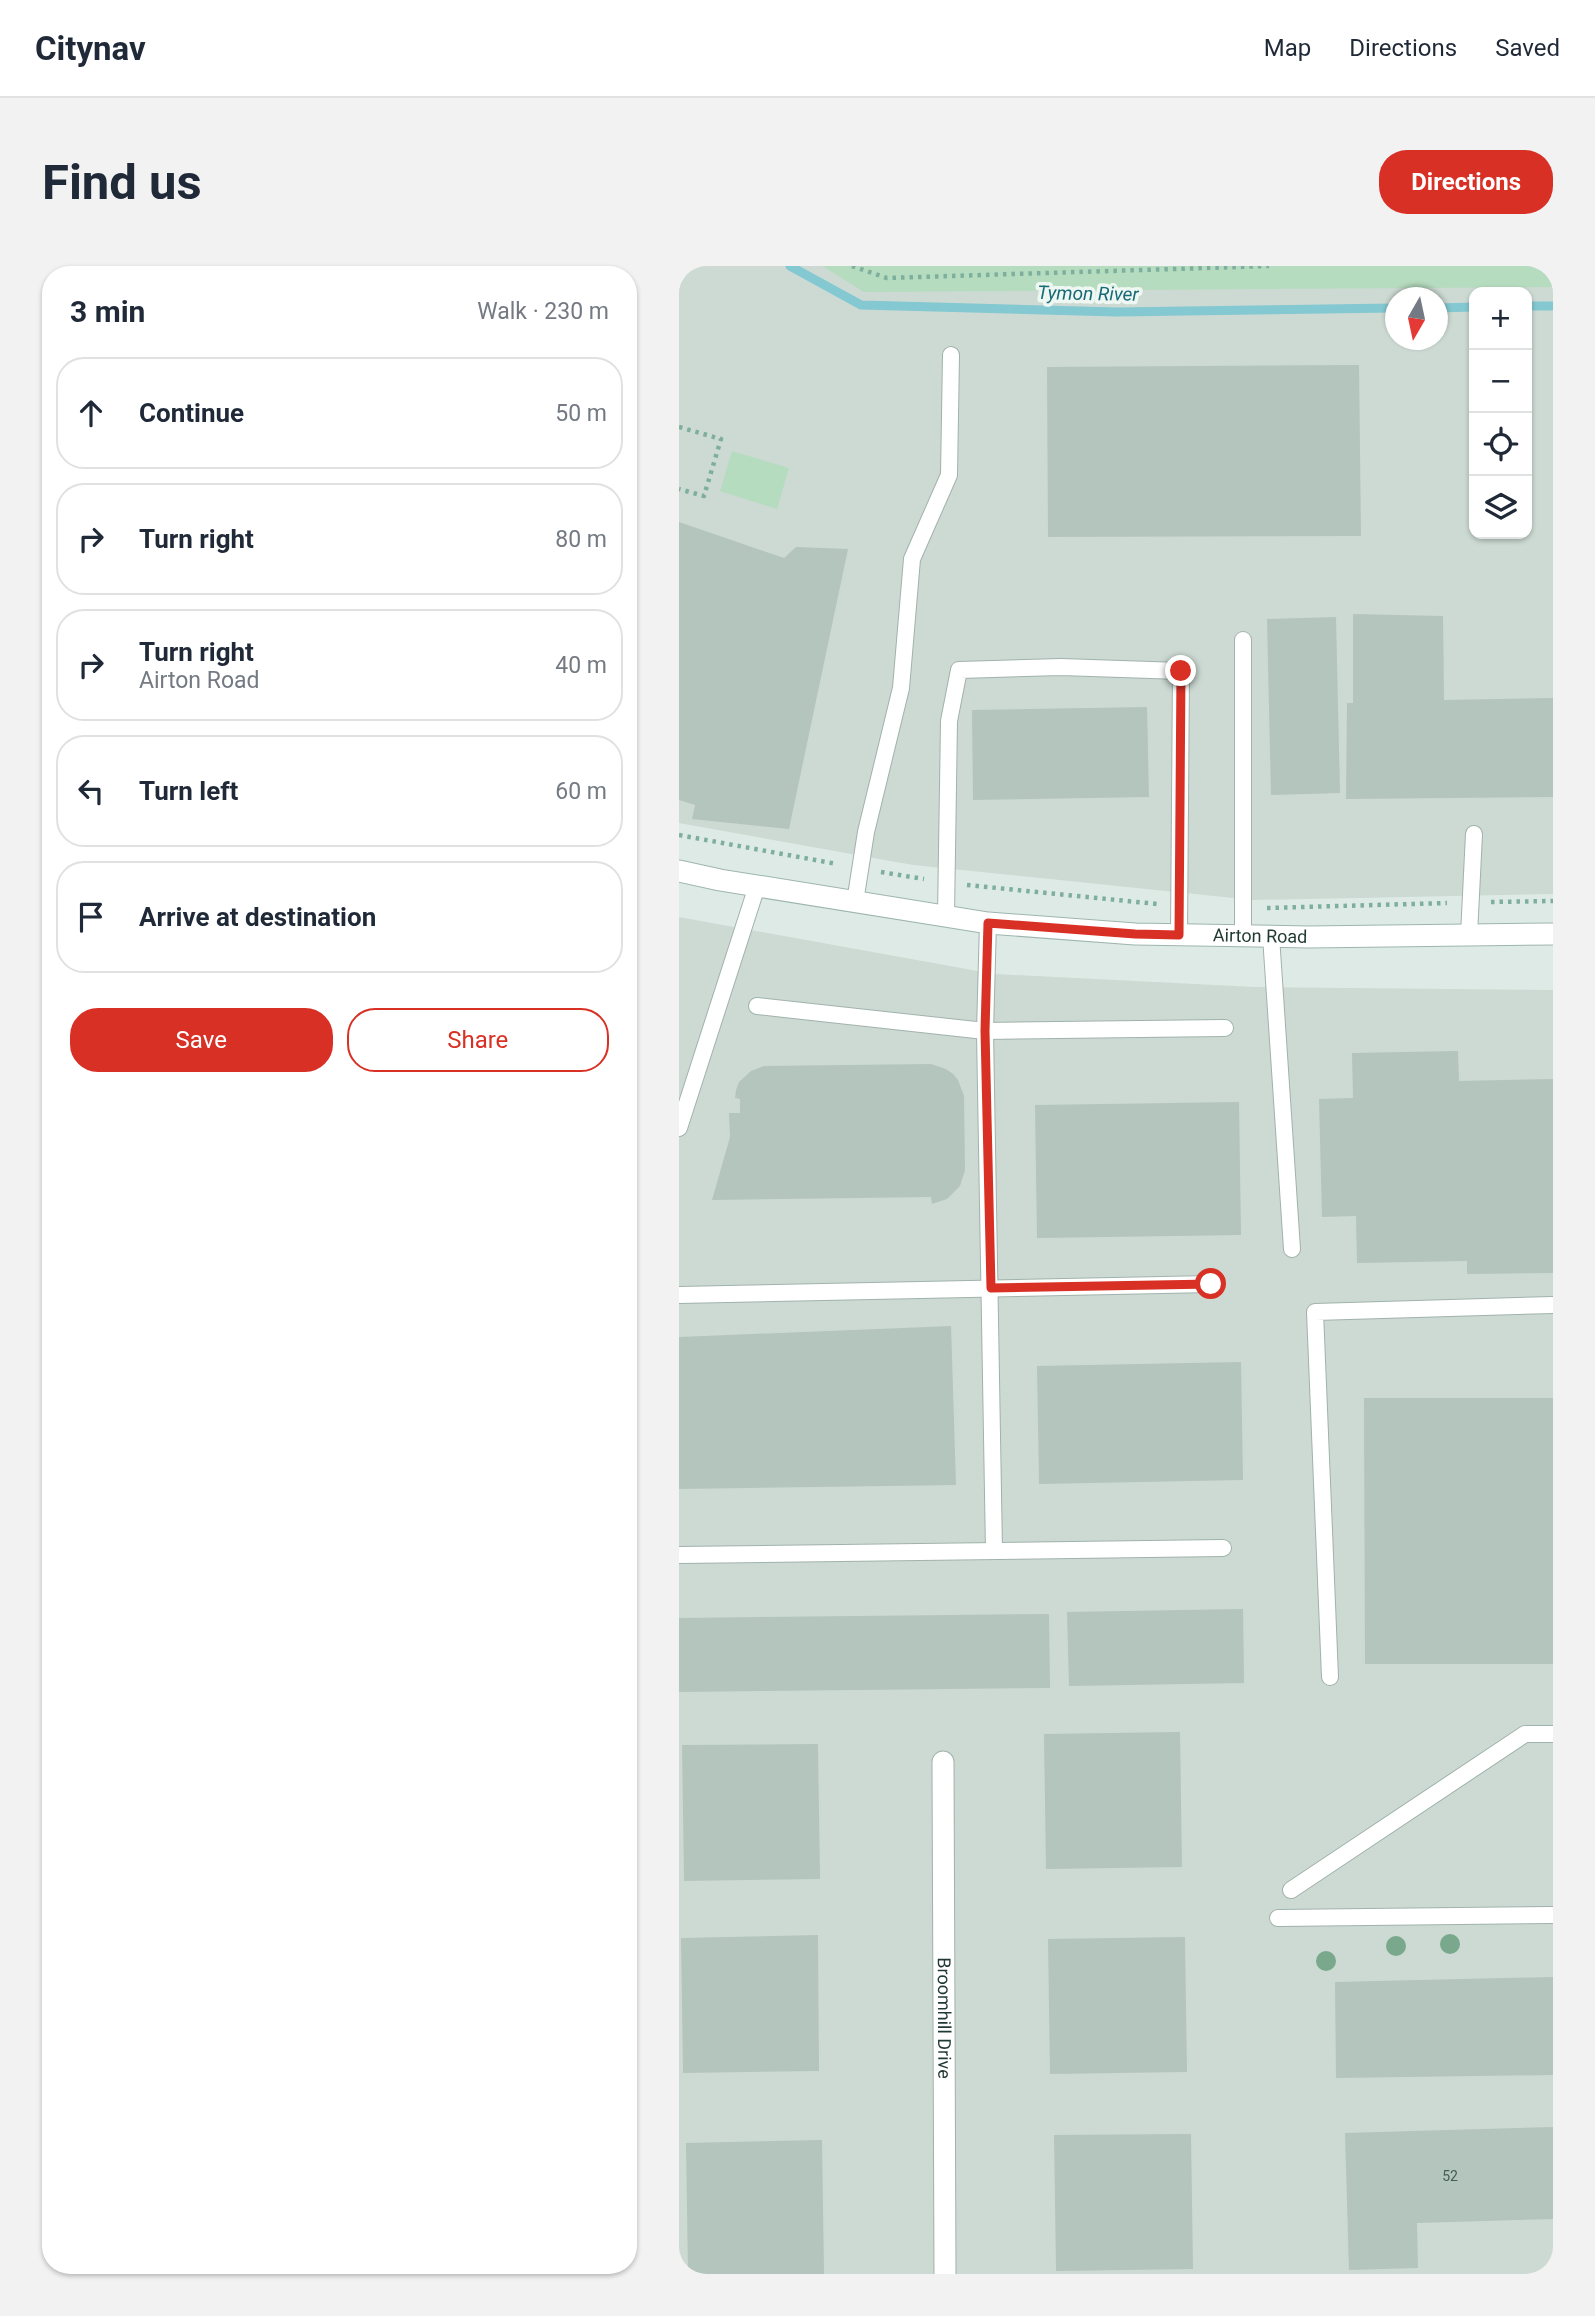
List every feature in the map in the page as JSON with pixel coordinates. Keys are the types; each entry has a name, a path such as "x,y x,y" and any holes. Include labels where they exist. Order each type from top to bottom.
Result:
{"street":[{"name":"Airton Road","path":"679,871 988,923 1135,934 1553,934"},
{"name":"Broomhill Drive","path":"943,1762 945,2274"}],"lane":[{"path":"855,902 866,832 901,688 912,559 949,475 951,355"},
{"path":"1243,640 1243,936"},
{"path":"946,916 949,722 959,670 1061,667 1181,671 1179,935"},
{"path":"1469,935 1474,834"},
{"path":"679,1128 757,886"},
{"path":"988,923 985,1031 994,1551"},
{"path":"1271,936 1292,1249"},
{"path":"757,1006 985,1031 1225,1028"},
{"path":"679,1295 1211,1284"},
{"path":"1330,1677 1315,1312 1553,1305"},
{"path":"679,1555 1223,1548"},
{"path":"1291,1890 1525,1734 1553,1734"},
{"path":"1278,1917 1553,1915"}],"path":[{"path":"852,266 887,278 1269,266"},
{"path":"679,427 721,439 704,496 679,489"},
{"path":"679,835 947,883 1179,906"},
{"path":"1243,908 1553,901"}],"shaded area":[{"path":"679,266 1553,266 1553,894 1253,900 913,865 679,823"},
{"path":"679,917 994,974 1254,987 1553,990 1553,2274 679,2274"}],"green space":[{"path":"822,266 1553,266 1553,287 864,292"},
{"path":"732,451 789,468 777,509 720,491"}],"building":[{"path":"1359,365 1361,536 1048,537 1047,367"},
{"path":"679,522 784,558 796,547 848,549 789,829 692,819 695,805 679,800"},
{"path":"1353,614 1443,616 1444,700 1553,698 1553,797 1346,799 1347,703 1353,703"},
{"path":"1336,617 1340,793 1271,795 1267,619"},
{"path":"1147,707 1149,797 973,800 972,710"},
{"path":"1458,1051 1459,1081 1553,1079 1553,1273 1467,1274 1467,1261 1357,1263 1356,1216 1322,1217 1319,1099 1353,1098 1352,1053"},
{"path":"931,1064 953,1074 964,1096 965,1170 960,1186 947,1199 932,1204 931,1197 712,1200 730,1137 729,1113 740,1113 740,1099 735,1098 736,1090 739,1082 751,1071 764,1066"},
{"path":"1239,1102 1241,1235 1037,1238 1035,1105"},
{"path":"951,1326 956,1485 679,1489 679,1337"},
{"path":"1241,1362 1243,1480 1039,1484 1037,1366"},
{"path":"1364,1398 1553,1398 1553,1664 1365,1664"},
{"path":"1243,1609 1244,1683 1069,1686 1067,1612"},
{"path":"1049,1614 1050,1688 679,1692 679,1618"},
{"path":"1180,1732 1182,1867 1046,1869 1044,1734"},
{"path":"818,1744 820,1879 684,1881 682,1745"},
{"path":"818,1935 819,2071 683,2073 681,1938"},
{"path":"1185,1937 1187,2072 1050,2074 1048,1939"},
{"path":"1553,1977 1553,2075 1336,2078 1335,1982"},
{"path":"1553,2127 1553,2219 1417,2223 1418,2268 1349,2270 1345,2133"},
{"path":"1191,2134 1193,2269 1056,2271 1054,2135"},
{"path":"822,2140 824,2274 688,2274 686,2143"}],"waterway":[{"name":"Tymon River","path":"790,266 861,305 1117,312 1385,308"},
{"name":"Tymon River","path":"1532,306 1553,306"},
{"name":"Tymon River","path":"1448,308 1469,307"}],"route":[{"path":"1181,671 1179,935 988,923 985,1031 991,1288 1211,1284"}]}
